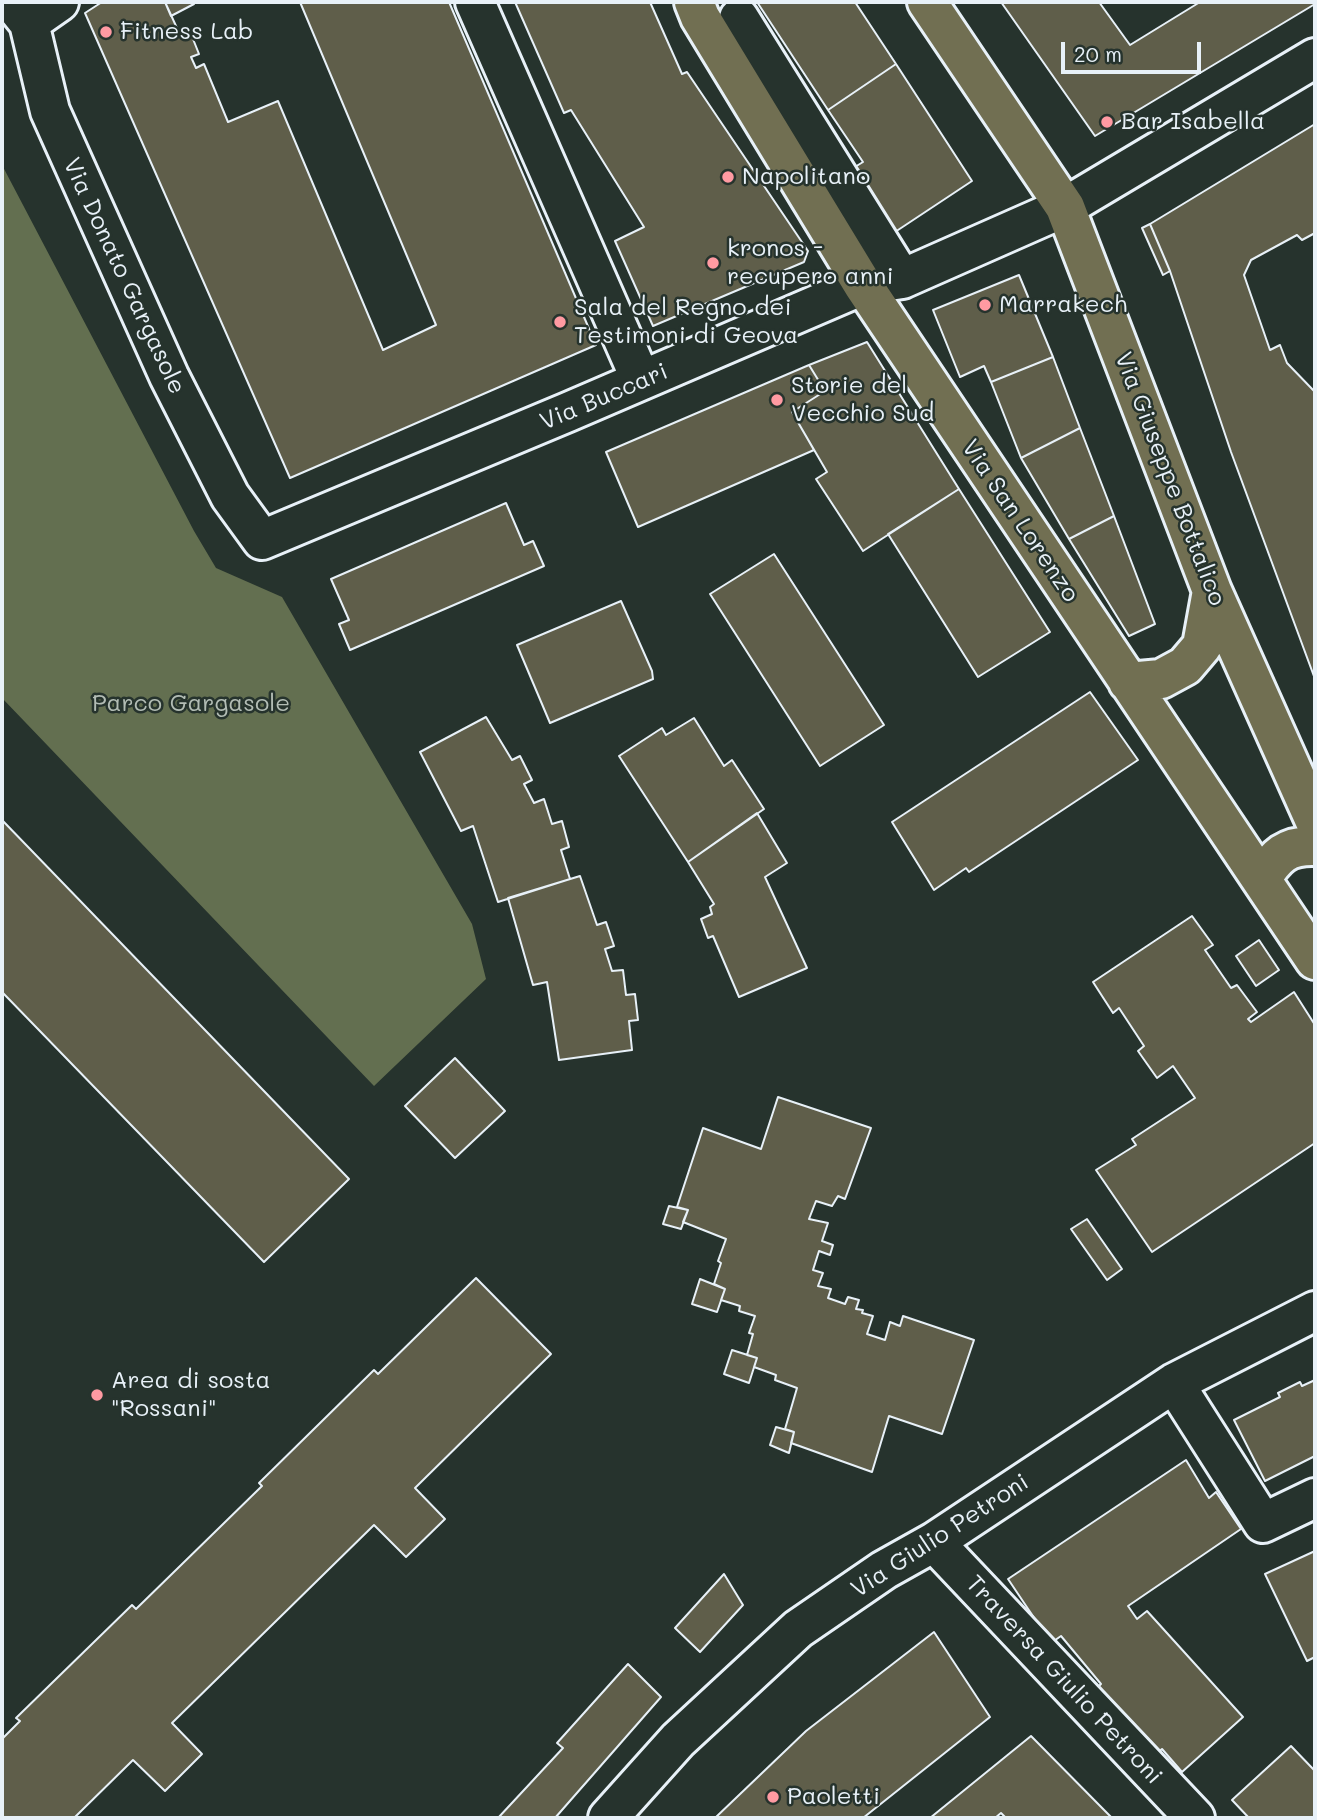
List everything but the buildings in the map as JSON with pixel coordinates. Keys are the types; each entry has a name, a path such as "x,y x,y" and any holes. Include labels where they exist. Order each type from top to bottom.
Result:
{"main road":[{"name":"Via San Lorenzo","path":"694,2 863,285 1315,960"},
{"name":"Via Giuseppe Bottalico","path":"927,2 1065,207 1212,591 1315,821"},
{"path":"1128,682 1161,680 1185,666 1202,646 1212,591"},
{"path":"1261,879 1275,858 1298,845 1315,846"}],"street":[{"path":"475,2 641,380"},
{"name":"Via Donato Gargasole","path":"33,9 50,111 169,376 224,484 262,540"},
{"path":"739,18 902,279"},
{"name":"Via Buccari","path":"262,540 863,285 902,279 1065,207 1315,58"},
{"name":"Via Giulio Petroni","path":"608,1818 678,1740 798,1629 884,1570 934,1542 1174,1383 1315,1311"},
{"path":"1174,1383 1263,1523 1315,1497"},
{"name":"Traversa Giulio Petroni","path":"934,1542 1195,1818"}],"green space":[{"name":"Parco Gargasole","path":"2,165 216,568 282,597 472,924 486,979 374,1086 2,698"}],"place":[{"name":"Fitness Lab","path":"106,32"},
{"name":"Bar Isabella","path":"1107,122"},
{"name":"Napolitano","path":"728,177"},
{"name":"kronos - recupero anni","path":"713,263"},
{"name":"Marrakech","path":"985,305"},
{"name":"Sala del Regno dei Testimoni di Geova","path":"560,322"},
{"name":"Storie del Vecchio Sud","path":"777,400"},
{"name":"Area di sosta \"Rossani\"","path":"97,1395"},
{"name":"Paoletti","path":"773,1797"}]}
